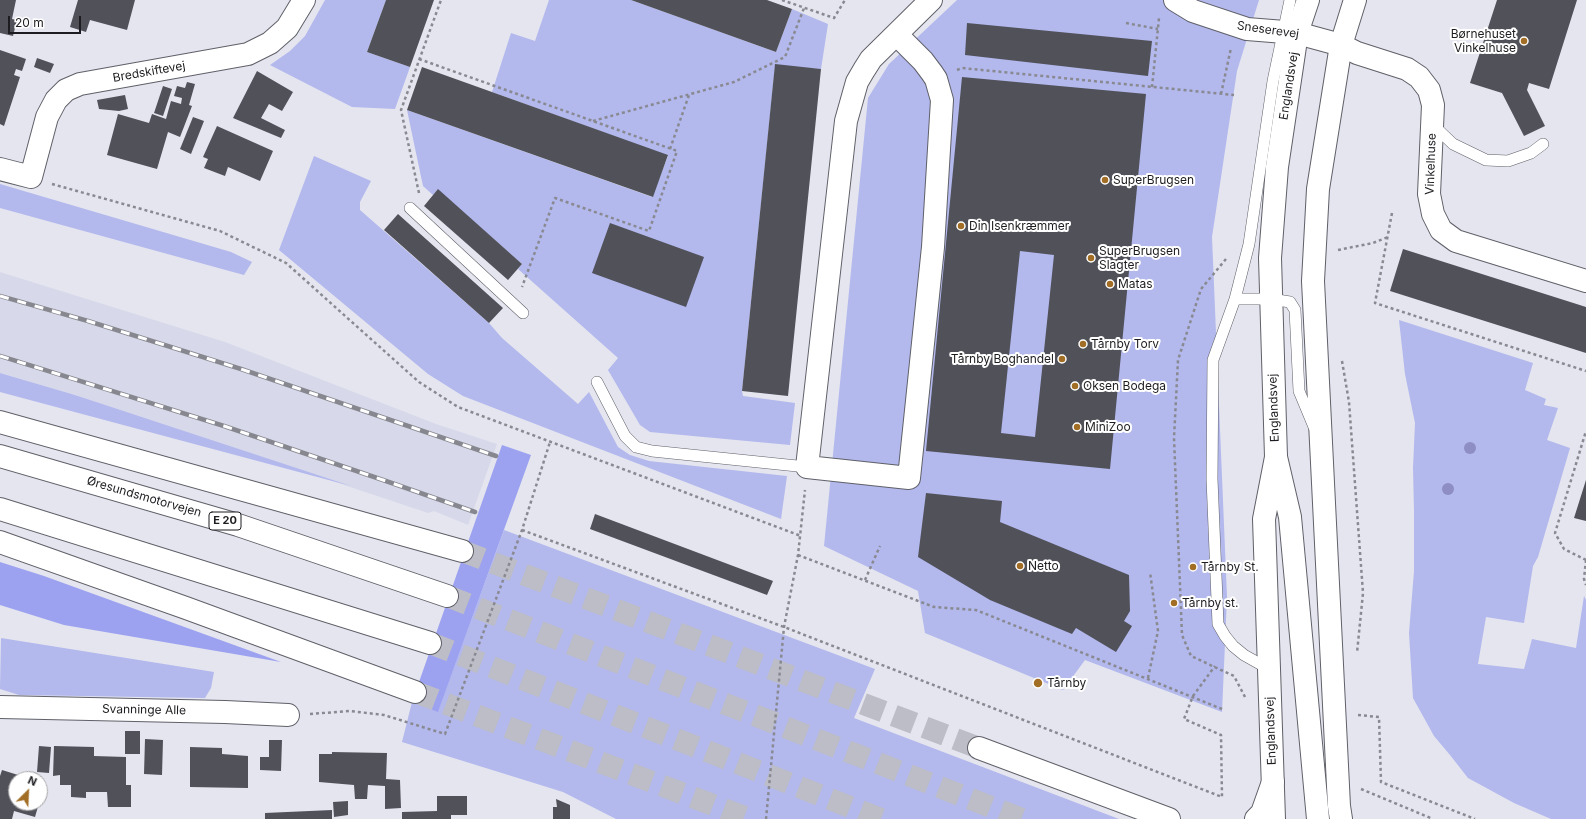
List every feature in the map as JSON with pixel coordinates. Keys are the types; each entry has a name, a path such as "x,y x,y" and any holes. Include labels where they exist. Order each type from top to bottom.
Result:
{"main road":[{"name":"Bredskiftevej","path":"31,177 47,117 56,100 66,90 80,84 248,54 270,43 287,28 304,0"},
{"path":"897,35 923,61 936,79 942,100 932,247 909,478 808,468 846,121 857,82 871,60 931,0"},
{"name":"Englandsvej","path":"1274,819 1264,519 1276,457 1270,299 1270,258 1290,32 1308,0"},
{"path":"1341,819 1313,281 1318,189 1341,45 1355,0"},
{"name":"Sneserevej","path":"1168,7 1193,11 1246,29 1290,32 1341,45"},
{"name":"Vinkelhuse","path":"1341,45 1358,54 1407,69 1419,77 1429,90 1433,105 1429,194 1432,214 1441,230 1456,241 1586,281"},
{"path":"0,169 31,177"},
{"path":"0,422 462,551"},
{"name":"Øresundsmotorvejen","path":"0,456 238,525 446,596"},
{"path":"1276,457 1290,517 1318,819"},
{"path":"0,509 430,643"},
{"path":"0,542 179,605 415,692"},
{"name":"Svanninge Alle","path":"0,707 226,712 288,715"},
{"path":"979,748 1169,819"},
{"path":"1256,819 1262,813 1273,782"}],"lane":[{"path":"1269,669 1244,655 1233,646 1218,624 1212,479 1213,360 1235,299 1248,244 1272,89 1290,32 1290,0"},
{"path":"1432,124 1453,144 1486,160 1508,161 1532,153 1543,144"},
{"path":"410,208 519,309"},
{"path":"1235,299 1270,299 1290,302 1295,310 1299,391 1321,445"},
{"path":"597,382 625,436 636,447 652,451 808,468"}],"path":[{"path":"410,208 420,194 401,110 441,0"},
{"path":"782,0 834,18 845,0"},
{"path":"1152,87 1158,29 1168,7"},
{"path":"592,121 734,82 785,57 804,8"},
{"path":"1126,23 1158,29"},
{"path":"1221,94 1236,26"},
{"path":"419,59 677,151 649,231 555,198 519,309"},
{"path":"936,79 962,68 1234,95"},
{"path":"670,149 689,95"},
{"path":"31,177 220,231 286,263 419,382 458,406 801,536"},
{"path":"1392,214 1375,303 1586,371"},
{"path":"1314,254 1333,252 1373,243 1388,237"},
{"path":"1342,358 1349,402 1363,593 1357,656"},
{"path":"1586,431 1555,533 1564,549 1586,560 1584,579 1586,585"},
{"path":"288,715 350,711 384,715 444,734 522,530 550,442"},
{"path":"766,819 784,627 801,536 808,468"},
{"path":"522,530 784,627 1222,797 1222,735 1184,719 1193,696 1215,666"},
{"path":"865,580 880,546"},
{"path":"798,555 934,607 976,610 1193,696 1222,709"},
{"path":"1148,678 1158,631 1150,572"},
{"path":"1353,714 1379,717 1381,782 1476,819"},
{"path":"1360,796 1360,789 1433,819"}],"shaded area":[{"path":"325,0 386,0 367,52 410,67 395,109 352,107 270,65 290,51 305,36"},
{"path":"549,0 631,0 776,52 792,9 828,24 821,69 775,66 742,391 743,396 795,403 790,445 650,432 640,425 608,370 618,358 518,269 522,264 438,190 433,195 423,186 407,110 652,197 668,156 492,92 511,33 535,41"},
{"path":"957,0 1259,0 1237,71 1212,237 1227,597 1222,712 1085,660 1063,690 925,633 918,591 824,546 868,98 889,64"},
{"path":"314,156 371,181 360,202 360,210 489,323 502,338 578,404 589,392 618,447 630,455 649,461 787,476 781,519 463,396 428,374 279,250"},
{"path":"0,184 231,252 252,262 244,275 0,208"},
{"path":"0,272 225,342 436,424 497,444 468,525 434,511 428,513 75,395 0,373"},
{"path":"1399,320 1533,363 1525,390 1546,399 1544,405 1558,408 1547,440 1570,448 1538,557 1533,566 1524,623 1486,617 1478,664 1524,669 1532,639 1576,648 1584,596 1586,600 1586,819 1551,819 1514,803 1468,778 1434,736 1413,698 1409,633 1414,571 1413,468 1415,423 1405,374"},
{"path":"0,373 75,395 351,486 0,392"},
{"path":"502,445 531,455 438,712 412,702"},
{"path":"504,530 875,669 854,718 1119,819 616,819 563,792 402,742 412,702 438,711"},
{"path":"0,562 44,576 281,662 64,625 0,605"},
{"path":"1,638 214,672 211,688 205,698 19,695 0,689"}],"building":[{"path":"0,0 16,0 12,19 17,20 13,36 0,33"},
{"path":"78,0 135,0 127,30 90,20 86,32 70,27"},
{"path":"386,0 434,0 410,67 367,52"},
{"path":"631,0 767,0 792,9 776,52"},
{"name":"Børnehuset Vinkelhuse","path":"1497,0 1577,0 1549,89 1529,83 1527,90 1545,126 1524,136 1502,93 1470,83"},
{"path":"967,23 1152,41 1148,76 965,55"},
{"path":"0,50 26,59 22,71 16,69 14,75 20,77 4,126 0,124"},
{"path":"37,58 54,64 50,73 34,67"},
{"path":"775,64 821,69 788,396 742,391"},
{"path":"422,67 668,155 653,197 407,110"},
{"path":"257,71 293,92 282,111 269,104 261,118 285,130 281,138 233,118"},
{"name":"Tårnby Torv","path":"962,77 1146,94 1110,469 926,451","holes":["1020,251 1054,255 1035,437 1001,433"]},
{"path":"187,82 195,84 189,105 192,106 180,137 168,132 157,169 107,155 118,114 149,123 152,114 166,119 171,101 181,104 182,98 174,96 177,86 185,88"},
{"path":"163,86 172,89 163,116 154,113"},
{"path":"125,95 128,109 119,111 99,109 97,100"},
{"path":"193,117 204,121 191,154 180,149"},
{"path":"217,126 273,151 260,181 228,167 225,176 204,168 208,159 203,157"},
{"path":"438,189 522,264 508,280 424,206"},
{"path":"398,214 503,308 489,323 384,230"},
{"path":"610,223 704,257 686,307 592,273"},
{"path":"1403,249 1586,307 1586,353 1390,291"},
{"path":"1586,480 1586,521 1574,518"},
{"name":"Netto","path":"926,493 1002,501 1000,522 1129,575 1130,611 1124,621 1132,626 1116,652 1076,628 1072,634 990,600 918,557"},
{"path":"595,514 773,581 767,595 590,529"},
{"path":"125,731 140,731 140,754 125,754"},
{"path":"145,739 163,740 162,775 144,774"},
{"path":"269,740 282,740 281,771 260,770 260,757 269,757"},
{"path":"39,746 51,747 49,773 48,771 37,771"},
{"path":"54,746 94,747 94,756 126,757 126,785 131,785 131,807 108,807 107,792 86,792 86,798 71,797 71,785 60,785 60,775 53,776"},
{"path":"190,747 222,748 222,754 248,756 248,788 190,787"},
{"path":"332,752 387,753 386,779 400,780 401,808 385,809 385,786 368,785 367,799 355,799 354,785 319,782 319,754 332,754"},
{"path":"2,770 8,772 8,811 14,811 12,819 0,819 0,776"},
{"path":"437,796 467,796 467,815 451,815 451,819 402,819 402,812 437,811"},
{"path":"556,799 570,805 570,819 553,819 553,807 557,807"},
{"path":"348,801 348,815 334,817 333,802"},
{"path":"332,810 332,819 265,819 265,813"},
{"path":"14,811 37,811 35,817"}],"tunnel":[{"path":"462,551 979,748"},
{"path":"447,596 1022,819"},
{"path":"430,643 881,819"},
{"path":"415,692 750,819"}],"railway":[{"path":"0,296 88,321 241,369 496,456"},
{"path":"0,356 224,426 475,512"}],"place":[{"name":"Børnehuset Vinkelhuse","path":"1524,41"},
{"name":"SuperBrugsen","path":"1105,180"},
{"name":"Din Isenkræmmer","path":"961,226"},
{"name":"SuperBrugsen Slagter","path":"1091,258"},
{"name":"Matas","path":"1110,284"},
{"name":"Tårnby Torv","path":"1083,344"},
{"name":"Tårnby Boghandel","path":"1062,359"},
{"name":"Oksen Bodega","path":"1075,386"},
{"name":"MiniZoo","path":"1077,427"},
{"name":"Netto","path":"1020,566"},
{"name":"Tårnby St.","path":"1193,567"},
{"name":"Tårnby st.","path":"1174,603"},
{"name":"Tårnby","path":"1038,683"}]}
